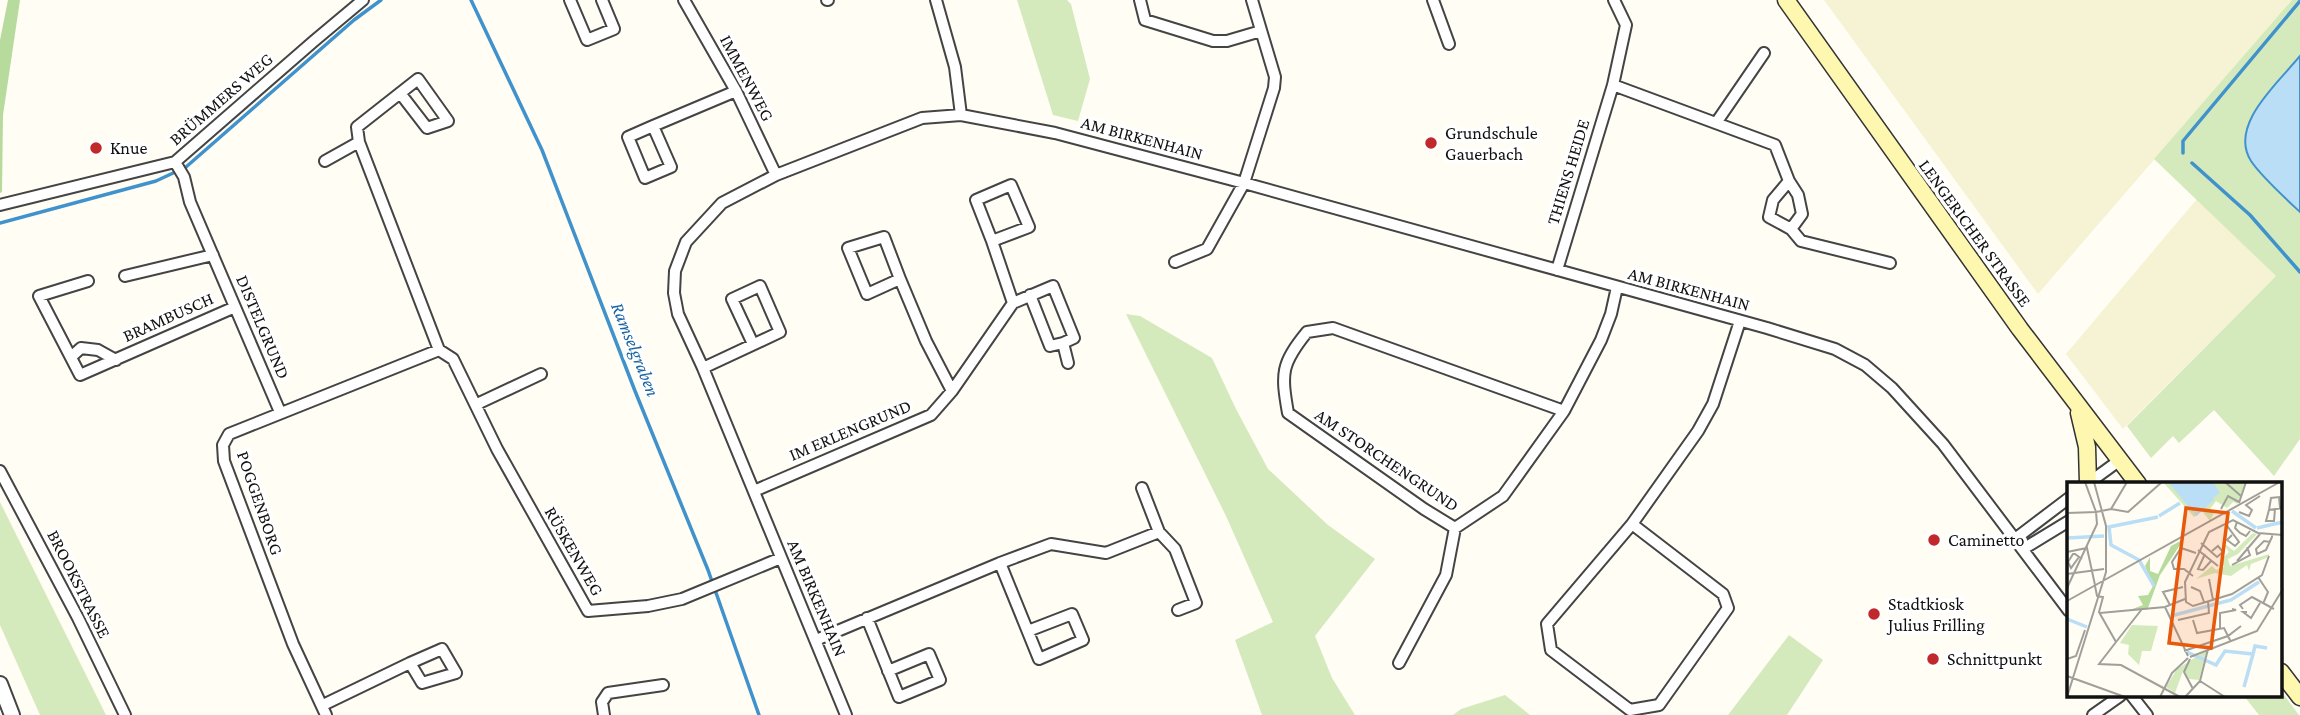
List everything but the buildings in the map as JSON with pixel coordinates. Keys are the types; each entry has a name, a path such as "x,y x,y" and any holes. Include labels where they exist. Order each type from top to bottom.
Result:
{"main road":[{"name":"LENGERICHER STRASSE","path":"1786,0 2020,329 2120,460 2133,482"},
{"path":"2075,400 2085,429 2088,482"},
{"path":"2282,673 2300,697"}],"street":[{"name":"BRÜMMERS WEG","path":"0,205 176,164 363,0"},
{"path":"570,0 587,40 614,29 602,0"},
{"name":"IMMENWEG","path":"684,0 736,90 776,175"},
{"path":"936,0 955,66 961,115"},
{"path":"1140,0 1145,20 1213,41 1227,41 1261,32"},
{"path":"1175,262 1206,249 1244,183 1275,77 1252,0"},
{"path":"1433,0 1449,44"},
{"name":"THIENS HEIDE","path":"1557,270 1613,85 1626,25 1614,0"},
{"path":"1716,123 1764,53"},
{"path":"325,161 359,142 357,127 400,93 418,79 448,121 427,128 400,93"},
{"path":"1613,85 1776,145 1789,181 1798,195 1802,214 1791,229"},
{"path":"653,126 671,167 645,178 628,137 653,126 736,90"},
{"name":"AM BIRKENHAIN","path":"846,715 817,640 678,314 674,293 676,271 686,242 722,203 776,175 922,118 961,115 1055,132 1835,349 1866,365 1892,388 1943,444 2067,608"},
{"name":"RÜSKENWEG","path":"359,142 439,350 453,359 497,449 588,611 648,606 682,599 781,558"},
{"name":"DISTELGRUND","path":"176,164 184,177 190,202 280,412"},
{"path":"1789,181 1773,200 1769,218 1791,229 1801,241 1890,262"},
{"path":"992,241 1028,227 1011,185 976,200 1013,303 1030,295 1053,286 1074,338 1050,346 1030,295"},
{"path":"900,279 867,294 848,248 884,237 926,341 952,391"},
{"path":"125,276 213,255"},
{"path":"71,358 39,296 88,281"},
{"path":"703,368 780,332 760,286 732,299 753,344"},
{"name":"AM STORCHENGRUND","path":"1563,411 1333,328 1307,331 1290,353 1282,381 1289,413 1455,528 1503,496 1563,411 1601,340 1617,287"},
{"name":"IM ERLENGRUND","path":"754,491 931,415 952,391 1013,303"},
{"name":"BRAMBUSCH","path":"116,360 98,350 81,348 71,358 80,375 116,360 235,307"},
{"path":"1632,524 1723,594 1728,608 1659,705 1630,710 1551,650 1547,624 1632,524 1698,431 1713,404 1740,321"},
{"path":"1063,343 1068,363"},
{"name":"POGGENBORG","path":"324,710 293,643 223,461 223,445 229,434 439,350"},
{"path":"477,404 541,374"},
{"path":"2091,482 2120,460"},
{"name":"BROOKSTRASSE","path":"0,471 78,618 125,715"},
{"path":"1142,488 1159,532 1175,549 1196,603 1178,610"},
{"path":"2015,539 2067,500"},
{"path":"2023,549 2067,523"},
{"path":"1399,663 1447,575 1455,528"},
{"path":"817,640 1051,544 1106,554 1159,532"},
{"path":"1000,563 1038,659 1083,640 1072,614 1028,631"},
{"path":"867,618 888,671 899,697 940,680 929,654 888,671"},
{"path":"324,710 410,663"},
{"path":"0,684 12,715"},
{"path":"604,715 602,702 608,693 663,685"},
{"path":"2093,715 2117,698"},
{"path":"2134,698 2147,715"}],"shaded area":[{"path":"1824,0 2292,0 2038,294"},
{"path":"2197,199 2276,276 2123,429 2066,354"}],"green space":[{"path":"8,0 20,0 3,115 0,193 0,40"},
{"path":"1017,0 1067,0 1071,4 1090,79 1078,121 1053,115"},
{"path":"2292,0 2300,0 2300,439 2274,476 2214,410 2179,443 2173,436 2151,458 2127,426 2276,276 2154,159"},
{"path":"1126,314 1140,316 1212,358 1268,469 1328,525 1375,559 1315,636 1332,678 1355,715 1262,715 1235,640 1273,622 1226,516"},
{"path":"0,502 106,715 40,715 0,625"},
{"path":"1789,635 1823,660 1787,715 1728,715"},
{"path":"2282,692 2299,715 2259,715 2246,698 2282,698"},
{"path":"1505,695 1530,715 1453,715 1461,709"}],"water":[{"path":"2300,56 2300,212 2255,167 2246,147 2246,133 2259,105"}],"waterway":[{"path":"0,223 156,181 186,167 354,20 381,0"},
{"name":"Ramselgraben","path":"471,0 542,150 708,570 759,715"},
{"path":"2183,153 2183,141 2300,1"},
{"path":"2192,163 2250,215 2300,272"}],"place":[{"name":"Grundschule Gauerbach","path":"1431,143"},
{"name":"Knue","path":"96,148"},
{"name":"Caminetto","path":"1934,540"},
{"name":"Stadtkiosk Julius Frilling","path":"1874,614"},
{"name":"Schnittpunkt","path":"1933,659"}]}
